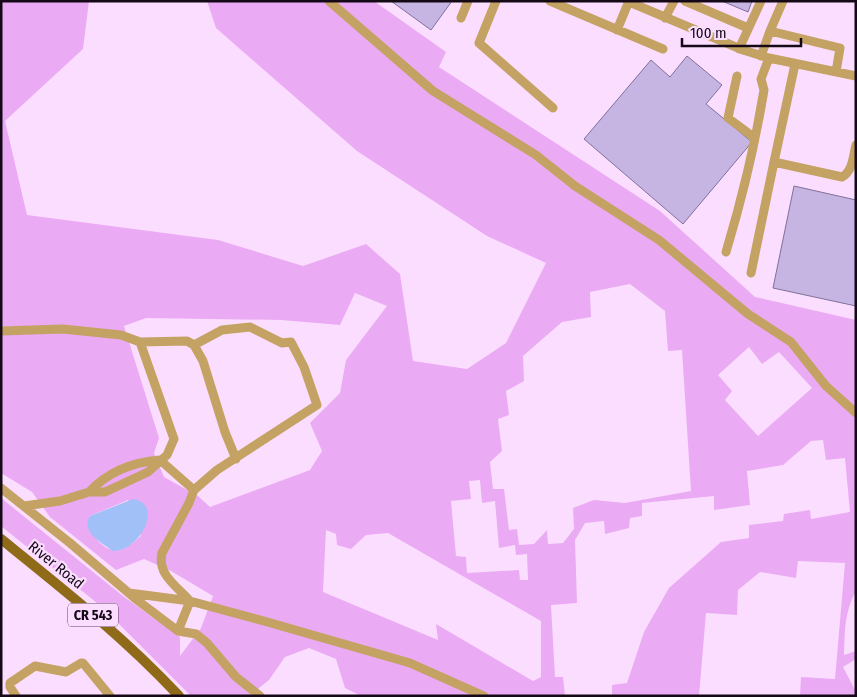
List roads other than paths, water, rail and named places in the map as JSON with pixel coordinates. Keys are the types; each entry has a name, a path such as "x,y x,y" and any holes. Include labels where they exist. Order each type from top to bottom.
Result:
{"main road":[{"name":"River Road","path":"1,539 123,641 179,696"}],"street":[{"path":"329,1 432,91 536,154 575,186 659,240 748,314 770,326 791,342 826,386 856,414"},
{"path":"461,18 468,1"},
{"path":"496,1 479,43 553,108"},
{"path":"550,1 663,49"},
{"path":"665,18 674,1"},
{"path":"685,1 748,28"},
{"path":"739,49 760,1"},
{"path":"726,252 740,206 755,138 764,90 761,79 770,31 783,1"},
{"path":"617,30 628,2 739,49 795,64 856,76"},
{"path":"770,31 840,48 836,72"},
{"path":"751,273 795,64"},
{"path":"738,76 728,118 755,138"},
{"path":"774,162 838,177 853,169 856,145"},
{"path":"190,601 164,575 160,561 162,553 194,490 217,470 317,405 304,367 291,342 282,343 250,327 222,330 194,345"},
{"path":"1,331 62,329 121,335 140,342 187,342 194,345 203,361 225,432 236,459"},
{"path":"24,506 60,501 89,492 104,492 148,472 167,455 174,439 140,342"},
{"path":"89,492 100,481 111,474 142,461 160,460 194,490"},
{"path":"1,488 178,631 196,634 207,643 236,677 260,696"},
{"path":"129,593 190,601 410,663 484,696"},
{"path":"178,631 190,601"},
{"path":"16,696 10,687 10,683 35,666 66,672 81,663 83,663 110,696"}],"water":[{"path":"133,499 142,503 147,509 148,518 145,527 132,544 123,549 113,551 98,541 90,532 88,522 90,516"}]}
